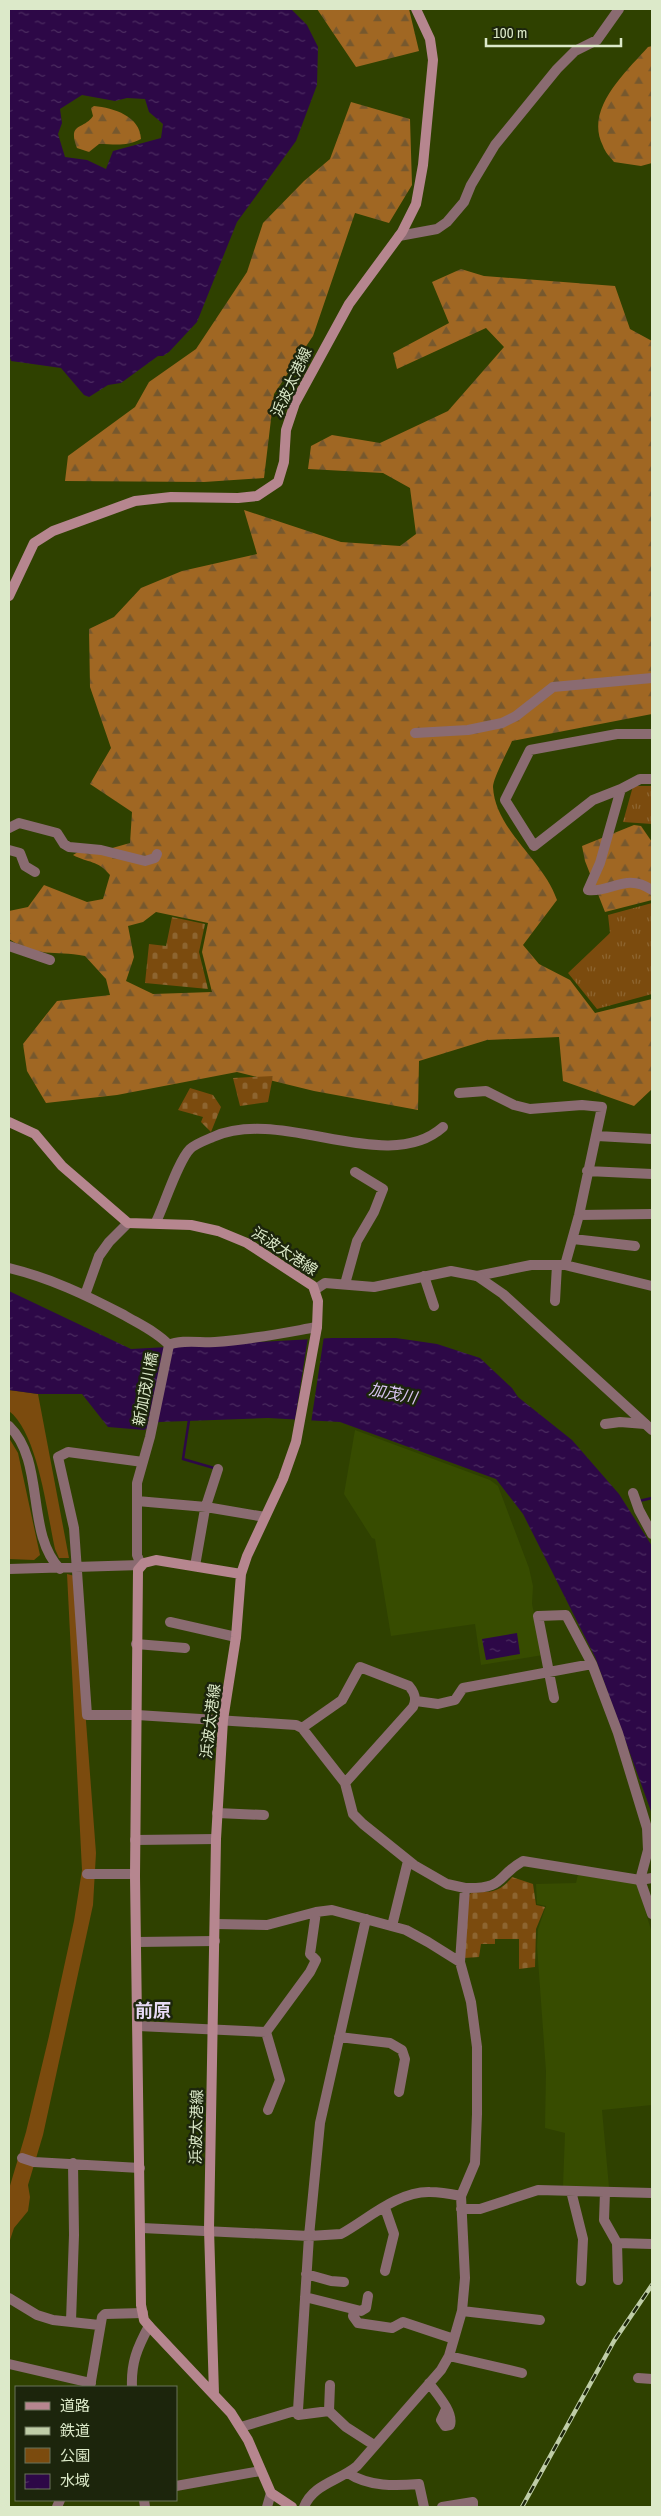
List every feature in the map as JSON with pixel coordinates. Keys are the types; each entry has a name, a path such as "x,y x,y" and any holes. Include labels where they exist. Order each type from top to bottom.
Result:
{"main road":[{"name":"浜波太港線","path":"9,596 34,543 53,531 135,501 171,497 257,496 274,486 283,468 286,430 294,403 349,304 399,236 412,215 420,191 432,70 432,46 416,9"},
{"path":"9,1122 36,1134 62,1166 94,1191 128,1223"},
{"name":"浜波太港線","path":"128,1223 156,1222 191,1225 218,1231 247,1243 316,1289 319,1308 301,1423 286,1474 247,1556 242,1574 236,1637 223,1720 216,1839 216,1924 212,2030 209,2229 214,2394"},
{"path":"242,1574 156,1560 141,1565 137,1578 135,1874 142,2313 149,2326 214,2394 241,2427 271,2493 292,2507"}],"street":[{"path":"399,236 437,229 448,222 464,202 471,185 495,145 557,69 575,51 597,40 619,9"},
{"path":"415,733 468,730 502,723 516,716 553,687 652,678"},
{"path":"652,734 617,734 530,750 505,800 534,846 592,800 621,789 640,779 652,779"},
{"path":"621,789 600,863 588,890 596,891 618,883 647,887 652,890"},
{"path":"9,828 19,822 57,833 64,844 69,847 101,850 145,861 155,858 157,854"},
{"path":"9,850 20,853 24,866 35,872"},
{"path":"9,946 50,960"},
{"path":"459,1093 486,1091 521,1108 587,1105 602,1107 579,1215 572,1239 561,1265 555,1300"},
{"path":"156,1222 190,1149 229,1130 268,1128 379,1146 403,1145 436,1133 443,1126"},
{"path":"597,1136 652,1139"},
{"path":"587,1171 652,1174"},
{"path":"345,1284 357,1241 374,1212 383,1190 355,1172"},
{"path":"579,1215 652,1214"},
{"path":"85,1295 99,1256 109,1242 128,1223"},
{"path":"572,1239 635,1246"},
{"path":"477,1276 531,1265 561,1265 617,1276 652,1286"},
{"path":"9,1268 38,1276 85,1295 142,1325 169,1346 177,1343 258,1338 317,1330"},
{"path":"316,1289 322,1283 374,1286 451,1271 477,1276 500,1290 649,1427"},
{"path":"424,1276 434,1306"},
{"name":"新加茂川橋","path":"141,1565 137,1555 137,1483 150,1437 169,1346"},
{"path":"605,1424 620,1422 649,1427"},
{"path":"9,1426 27,1457 48,1554 60,1569"},
{"path":"143,1462 68,1452 58,1457 74,1528 87,1715 137,1715 296,1725 302,1728 345,1783 353,1814 362,1824 408,1861 447,1884 465,1888 491,1886 501,1881 514,1866 523,1861 647,1879"},
{"path":"194,1566 206,1507 218,1469"},
{"path":"633,1493 639,1510 652,1534"},
{"path":"137,1501 206,1507 265,1518"},
{"path":"9,1570 141,1565"},
{"path":"554,1698 538,1616 566,1615 592,1664 618,1733 647,1828 647,1879 652,1914"},
{"path":"170,1622 236,1637"},
{"path":"136,1644 185,1648"},
{"path":"416,1701 438,1704 455,1700 463,1688 592,1664"},
{"path":"302,1728 342,1700 360,1667 410,1686 416,1701 413,1708 345,1783"},
{"path":"217,1813 264,1815"},
{"path":"136,1840 216,1839"},
{"path":"392,1926 408,1861"},
{"path":"87,1874 135,1874"},
{"path":"304,2507 307,2498 317,2490 348,2473 429,2383 449,2356 462,2310 465,2278 461,2196 475,2163 477,2047 471,2002 460,1962 465,1888"},
{"path":"216,1924 267,1925 316,1912 332,1910 392,1926 428,1942 460,1962"},
{"path":"266,2032 310,1972 316,1960 310,1954 316,1912"},
{"path":"366,1918 320,2124 304,2298 298,2414 329,2411 346,2427 374,2445"},
{"path":"137,1942 215,1941"},
{"path":"138,2026 266,2032"},
{"path":"266,2032 280,2080 268,2110"},
{"path":"340,2037 390,2043 402,2050 405,2059 399,2092"},
{"path":"22,2158 34,2162 140,2168"},
{"path":"70,2320 74,2235 73,2163"},
{"path":"462,2209 487,2207 533,2190 652,2193"},
{"path":"572,2190 583,2238 581,2281"},
{"path":"142,2228 209,2229 309,2236 341,2234 385,2208 416,2193 429,2192 461,2196"},
{"path":"605,2192 604,2220 617,2243 618,2280"},
{"path":"385,2208 394,2234 385,2272"},
{"path":"617,2243 652,2244"},
{"path":"306,2274 344,2282"},
{"path":"304,2298 360,2311 366,2308 368,2296"},
{"path":"9,2298 37,2315 53,2320 70,2320 99,2325"},
{"path":"462,2310 540,2320"},
{"path":"354,2311 352,2316 358,2322 392,2328 403,2322 454,2339"},
{"path":"9,2364 90,2385 99,2325 102,2317 105,2314 142,2313"},
{"path":"132,2386 131,2366 149,2326"},
{"path":"449,2356 522,2373"},
{"path":"638,2378 652,2379"},
{"path":"429,2383 446,2409"},
{"path":"329,2411 330,2385"},
{"path":"241,2427 298,2410"},
{"path":"178,2486 260,2470"},
{"path":"348,2473 355,2478 379,2484 419,2484 424,2507"},
{"path":"267,2507 271,2493"},
{"path":"442,2507 472,2502 473,2507"}],"shaded area":[{"path":"355,1430 490,1480 498,1486 529,1568 533,1586 532,1604 543,1655 481,1665 475,1624 391,1636 375,1539 372,1538 344,1494"},
{"path":"578,1874 637,1884 652,1933 652,2105 602,2110 609,2187 563,2186 565,2133 545,2128 546,2071 537,1946 538,1929 546,1906 537,1904 536,1884 576,1883"}],"green space":[{"path":"317,9 409,9 419,51 356,67"},
{"path":"652,46 652,163 641,166 614,162 604,148 599,132 599,118 603,105 619,80 648,47"},
{"path":"351,102 410,119 412,185 389,223 355,213 313,336 274,394 264,478 204,482 65,481 68,456 135,407 149,382 196,349 247,272 263,223 304,181 330,159"},
{"path":"94,106 117,111 131,119 140,131 141,139 125,144 99,144 89,152 77,148 74,140 75,130 93,116 91,108"},
{"path":"461,269 484,276 615,286 630,329 652,341 652,714 512,741 493,787 496,803 502,817 510,831 541,871 557,900 523,945 539,964 570,980 595,1013 652,999 652,1089 634,1106 563,1081 559,1037 487,1040 419,1061 418,1110 314,1091 237,1072 117,1095 46,1103 27,1071 23,1044 57,1001 110,995 106,979 85,956 37,951 19,945 9,939 9,911 28,907 44,885 87,902 103,899 110,875 97,864 73,855 78,852 91,854 130,843 132,812 90,784 111,748 90,687 89,629 114,617 141,588 182,571 257,554 244,510 341,542 400,546 416,534 410,488 383,473 308,469 311,446 332,435 380,443 448,411 504,347 486,328 397,369 393,353 449,323 432,282","holes":["156,912 208,923 202,952 212,992 153,994 126,981 134,957 128,926 143,922"]},
{"path":"633,786 652,786 652,824 623,822"},
{"path":"634,825 641,826 652,842 652,900 605,912 585,861 582,846"},
{"path":"652,903 652,994 597,1009 568,973 610,933 608,915"},
{"path":"172,917 205,924 199,952 208,989 145,983 149,944 166,946"},
{"path":"273,1076 268,1102 240,1106 233,1078"},
{"path":"190,1088 213,1095 221,1107 211,1132 201,1122 203,1117 178,1110"},
{"path":"9,1390 38,1394 69,1558 59,1558 55,1549 40,1475 27,1437 19,1422 9,1411"},
{"path":"9,1438 18,1453 40,1555 34,1560 9,1559"},
{"path":"67,1574 75,1576 96,1853 93,1905 43,2135 28,2185 30,2197 28,2211 14,2228 9,2243 9,2189 26,2132 49,2036 74,1921 82,1870"},
{"path":"512,1877 533,1884 536,1905 545,1907 536,1929 535,1967 519,1969 519,1939 495,1939 495,1944 481,1944 479,1957 464,1958 467,1897 472,1892 490,1892 499,1889"}],"water":[{"path":"9,9 291,9 307,25 318,47 317,85 296,141 237,222 197,322 169,352 163,356 158,356 121,383 108,385 89,397 84,395 61,368 11,361 9,354","holes":["82,95 115,101 127,98 145,99 149,112 163,124 161,138 113,151 106,169 87,160 65,157 58,134 62,123 60,109"]},
{"name":"加茂川","path":"9,1291 131,1349 332,1338 396,1338 437,1344 480,1358 512,1388 518,1397 572,1440 619,1494 652,1546 652,1814 595,1657 523,1514 496,1479 340,1422 268,1418 159,1422 144,1430 108,1427 82,1394 38,1394 9,1390"},
{"path":"517,1633 520,1654 486,1660 482,1639"}],"pier":[{"path":"324,1336 311,1423 295,1420 308,1337"}],"waterway":[{"path":"189,1420 183,1459 214,1468"},
{"path":"639,1501 652,1498"}],"railway":[{"path":"522,2507 614,2341 652,2285"}],"district":[{"name":"前原","path":"153,2010"}]}
